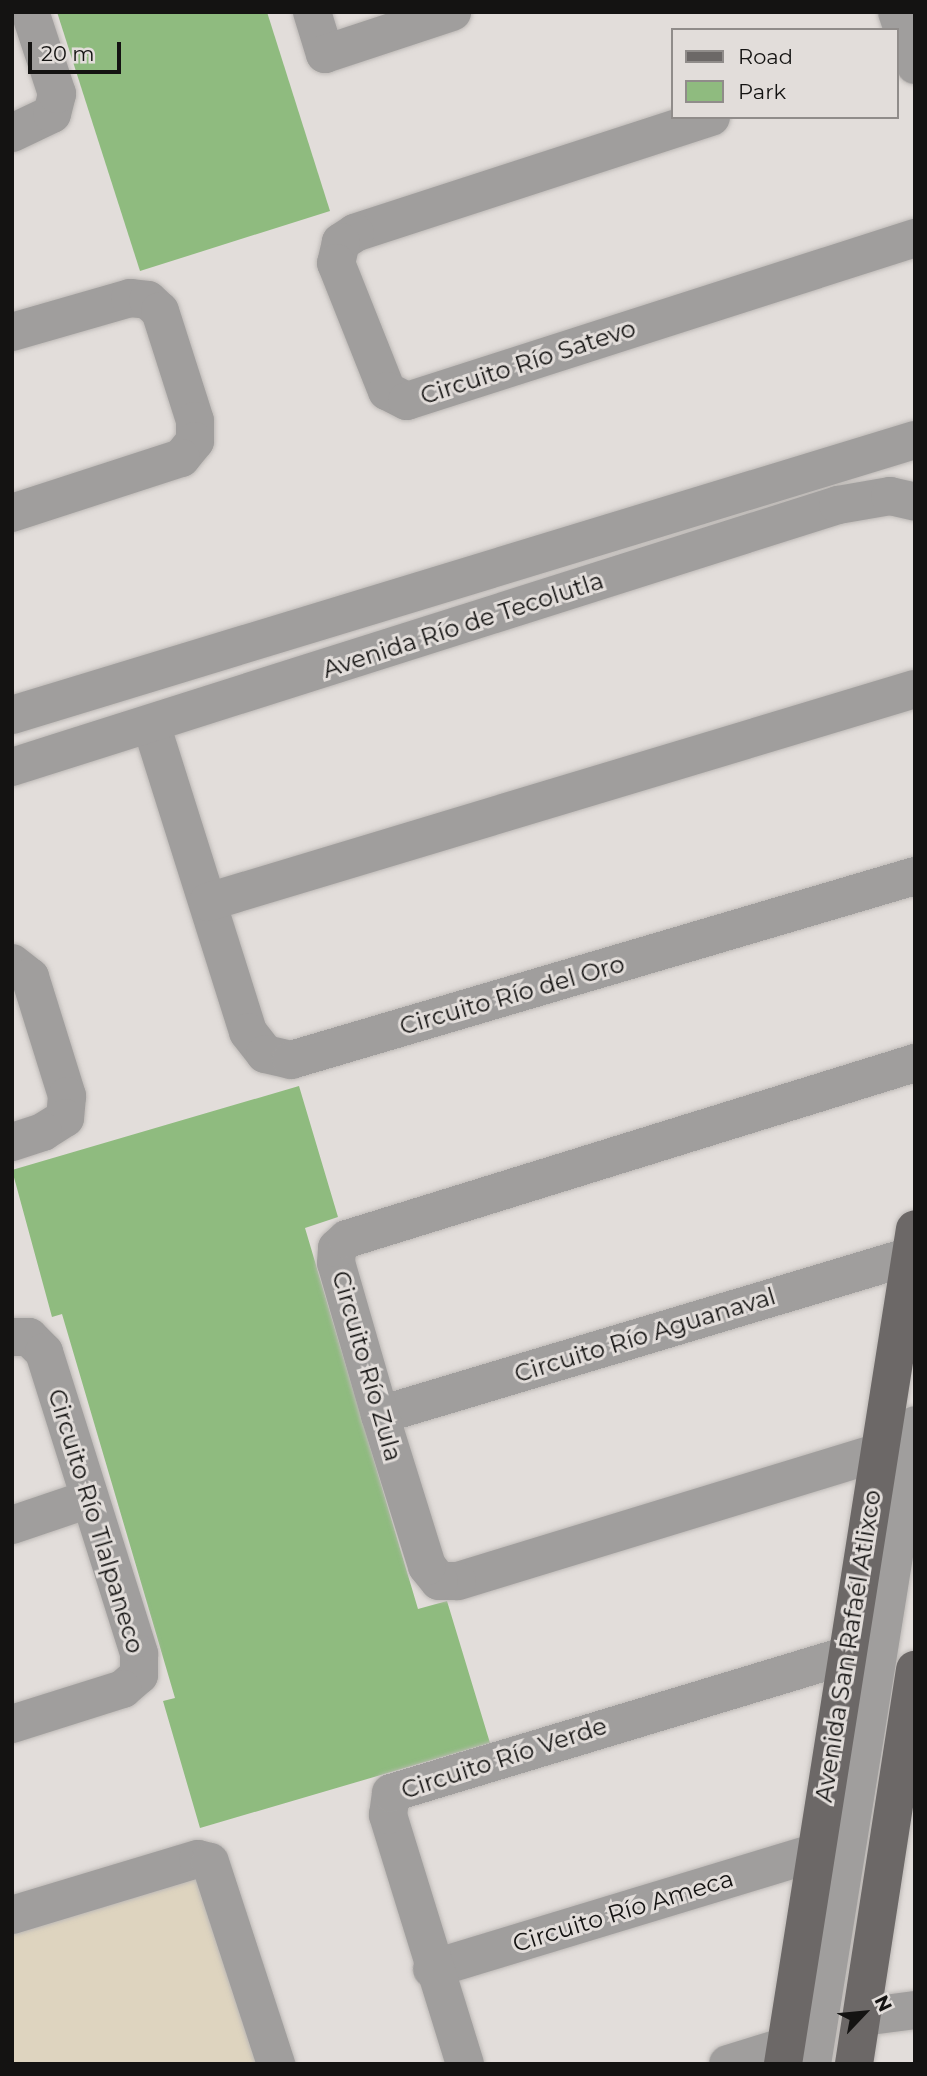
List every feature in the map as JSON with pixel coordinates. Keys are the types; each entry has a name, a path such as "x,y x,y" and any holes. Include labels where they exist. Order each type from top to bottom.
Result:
{"main road":[{"name":"Avenida San Rafaél Atlixco","path":"794,2058 815,1853 913,1243"},
{"path":"854,2064 904,1811 915,1670"}],"street":[{"path":"12,133 52,114 57,94 30,12"},
{"path":"312,12 325,54 452,12"},
{"path":"897,12 908,58"},
{"name":"Circuito Río Satevo","path":"705,119 355,233 341,242 336,263 387,391 407,401 915,238"},
{"path":"12,332 130,298 148,300 160,311 195,421 195,441 181,458 12,513"},
{"name":"Avenida Río de Tecolutla","path":"12,715 915,440"},
{"name":"Avenida Río de Tecolutla","path":"12,767 838,505 890,496 915,502"},
{"path":"208,902 915,689"},
{"name":"Circuito Río del Oro","path":"151,724 248,1032 265,1054 291,1060 915,876"},
{"path":"12,962 30,977 67,1096 65,1118 43,1132 12,1142"},
{"name":"Circuito Río Zula","path":"880,1452 457,1581 439,1581 427,1566 380,1415 336,1264 337,1248 347,1239 915,1063"},
{"name":"Circuito Río Aguanaval","path":"380,1415 913,1243"},
{"name":"Circuito Río Tlalpaneco","path":"12,1337 29,1337 44,1352 139,1654 139,1675 123,1689 12,1724"},
{"path":"728,2064 794,2058 915,1425"},
{"path":"12,1525 89,1499"},
{"name":"Circuito Río Verde","path":"465,2064 432,1969 388,1815 391,1793 846,1656"},
{"name":"Circuito Río Ameca","path":"432,1969 815,1853"},
{"path":"12,1915 198,1860 210,1862 276,2064"},
{"path":"862,2017 915,2010"}],"shaded area":[{"path":"205,1870 262,2064 12,2064 12,1931"}],"green space":[{"path":"57,12 267,12 330,211 140,271"},
{"path":"299,1086 338,1217 305,1228 418,1609 447,1601 490,1743 200,1828 163,1701 175,1698 62,1314 52,1317 12,1170"}]}
